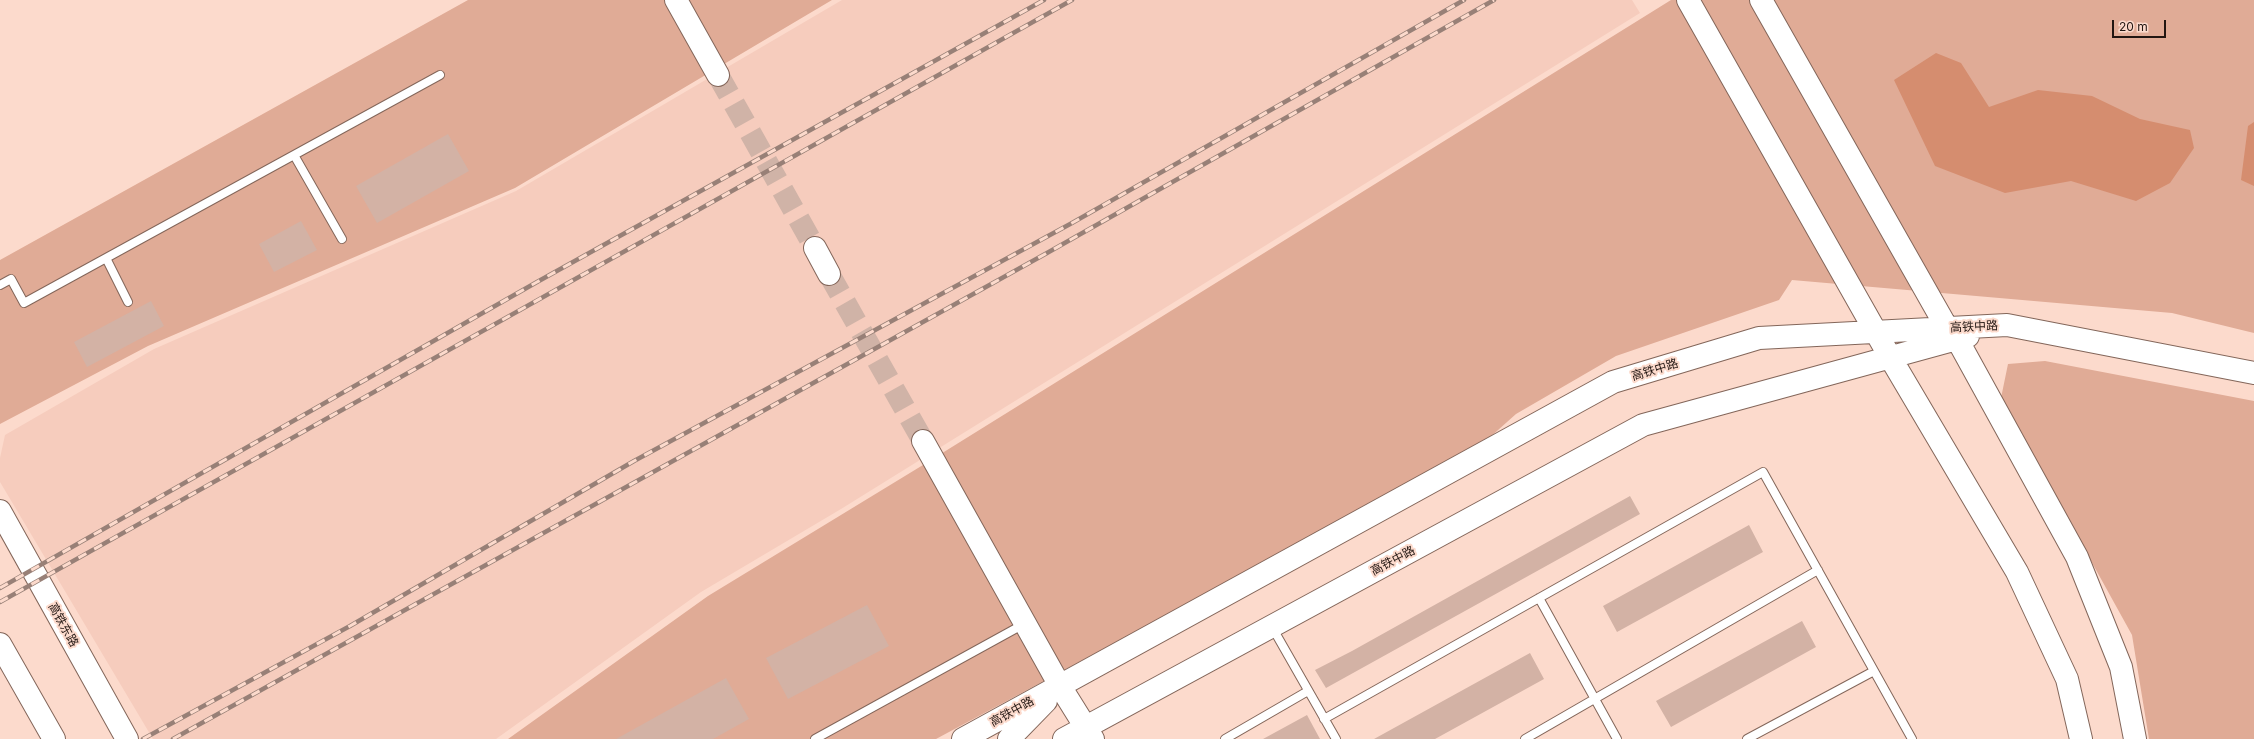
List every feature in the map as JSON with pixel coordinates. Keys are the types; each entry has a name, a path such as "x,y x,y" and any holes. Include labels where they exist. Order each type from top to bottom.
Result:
{"street":[{"path":"676,0 718,76"},
{"path":"1688,0 1875,332 2017,572 2067,679 2081,739"},
{"path":"1761,0 1952,333 2077,557 2121,667 2135,739"},
{"path":"815,248 829,274"},
{"name":"高铁中路","path":"963,739 1613,382 1759,338 1875,332 1952,333 2007,325 2254,373"},
{"name":"高铁中路","path":"1064,739 1090,733 1272,627 1643,426 1890,357 1952,333"},
{"path":"923,441 1060,686 1090,733"},
{"name":"高铁东路","path":"0,511 127,739"},
{"path":"0,644 54,739"},
{"name":"高铁中路","path":"1009,739 1060,686"}],"lane":[{"path":"0,285 11,279 24,303 440,75"},
{"path":"294,155 342,239"},
{"path":"106,258 128,302"},
{"path":"1324,719 1763,472 1912,739"},
{"path":"1525,739 1818,570"},
{"path":"1539,598 1617,739"},
{"path":"815,739 1025,623"},
{"path":"1272,627 1336,739"},
{"path":"1747,739 1874,671"},
{"path":"1225,739 1308,691"}],"shaded area":[{"path":"468,0 832,0 515,188 148,346 0,424 0,260"},
{"path":"842,0 1632,0 1640,13 841,509 701,592 496,739 153,739 0,482 0,458 5,435 154,349 516,191"},
{"path":"1671,0 2254,0 2254,333 2172,313 1792,280 1779,300 1616,356 1516,414 1479,447 936,739 508,739 708,596 923,465"},
{"path":"1936,53 1961,63 1989,107 2038,90 2092,96 2140,119 2190,130 2194,148 2170,183 2136,201 2071,181 2005,193 1935,166 1894,80"},
{"path":"2254,122 2254,186 2241,180 2248,126"},
{"path":"2045,361 2254,401 2254,739 2149,739 2132,635 2001,398 2008,364"}],"building":[{"path":"448,134 469,171 377,223 356,186"},
{"path":"301,221 317,250 274,272 259,244"},
{"path":"151,301 164,326 87,367 74,342"},
{"path":"1630,496 1640,514 1326,688 1315,670 1352,651"},
{"path":"1749,525 1763,552 1617,632 1603,606"},
{"path":"867,605 889,646 788,699 766,658"},
{"path":"1802,621 1816,647 1671,727 1656,701"},
{"path":"1530,653 1544,679 1435,739 1374,739"},
{"path":"726,678 749,719 713,739 616,739"},
{"path":"1307,715 1320,739 1263,739"}],"tunnel":[{"path":"718,75 815,248"},
{"path":"829,274 923,441"}],"railway":[{"path":"0,588 537,282 1044,0"},
{"path":"0,602 1072,0"},
{"path":"143,739 350,626 634,461 1072,223 1464,0"},
{"path":"173,739 1047,253 1494,0"}]}
